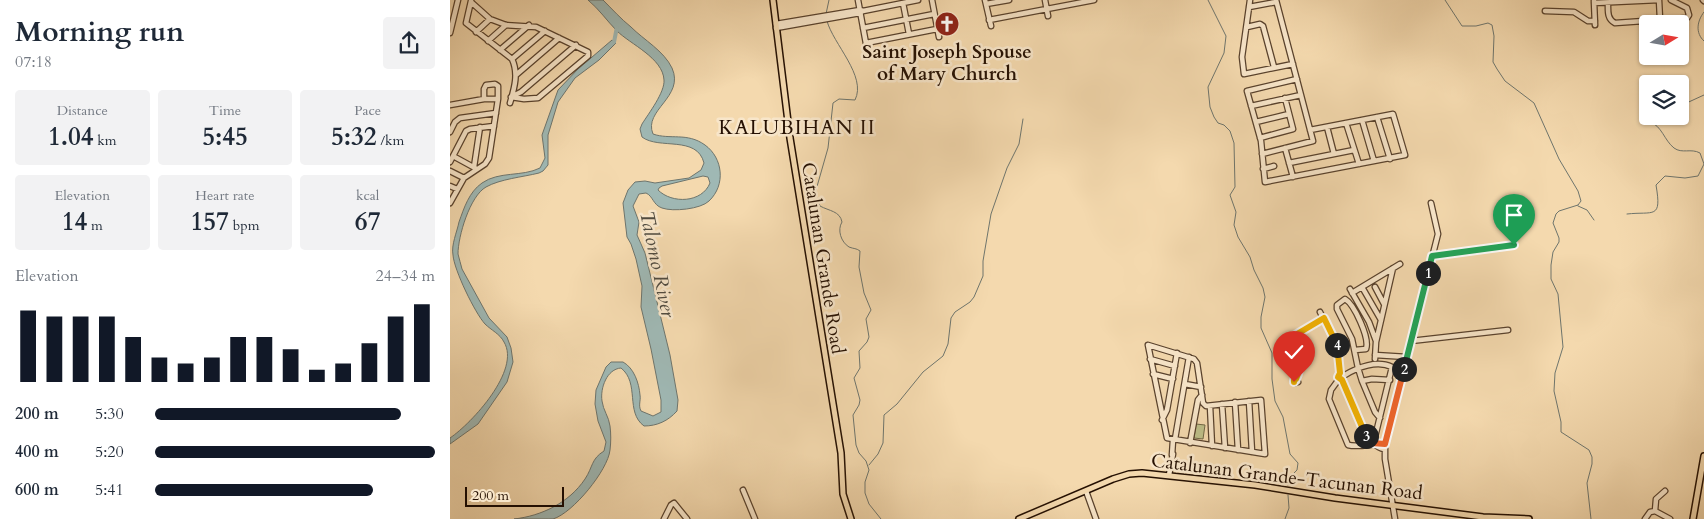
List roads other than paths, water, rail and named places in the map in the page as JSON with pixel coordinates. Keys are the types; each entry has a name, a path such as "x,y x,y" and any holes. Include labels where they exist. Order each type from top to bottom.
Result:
{"main road":[{"name":"Catalunan Grande Road","path":"773,0 790,138 841,453 843,490 851,519"},
{"path":"1693,519 1701,492 1704,456"},
{"name":"Catalunan Grande-Tacunan Road","path":"1019,519 1129,474 1142,472 1255,485 1336,498 1483,517 1529,519"}],"street":[{"path":"450,33 458,0"},
{"path":"858,0 867,50"},
{"path":"776,26 918,0"},
{"path":"932,0 939,36"},
{"path":"991,26 986,2 1009,0"},
{"path":"1045,0 1048,16"},
{"path":"989,20 1094,0"},
{"path":"1250,0 1242,57 1244,74 1293,64"},
{"path":"1545,12 1574,12 1595,23 1594,2 1659,0 1660,15"},
{"path":"1671,0 1688,8 1688,15"},
{"path":"471,1 490,19 506,24 529,25 587,51 588,56 539,98 524,99 512,97"},
{"path":"471,1 466,23 512,59 516,75 510,103"},
{"path":"1250,7 1276,1 1313,141 1262,154"},
{"path":"904,3 910,34"},
{"path":"1608,3 1609,18 1615,23 1639,21"},
{"path":"863,28 934,14"},
{"path":"476,32 490,19"},
{"path":"488,41 506,24"},
{"path":"1247,27 1260,24 1263,26 1274,68"},
{"path":"500,50 529,25"},
{"path":"866,43 937,29"},
{"path":"512,59 545,31"},
{"path":"516,75 559,38"},
{"path":"512,97 521,92 576,45"},
{"path":"1297,79 1247,91 1260,138 1266,183 1403,157 1405,154 1394,114 1310,130"},
{"path":"450,201 464,178 475,168 488,161 498,99 498,86 492,84 484,87 484,100"},
{"path":"1252,106 1301,94"},
{"path":"1260,138 1293,129 1285,98"},
{"path":"450,105 498,99"},
{"path":"450,132 455,122 460,118 496,113"},
{"path":"1256,122 1289,114"},
{"path":"1377,118 1390,159"},
{"path":"1362,120 1374,161"},
{"path":"1346,123 1359,164"},
{"path":"450,162 466,131 494,126"},
{"path":"475,168 480,127"},
{"path":"1327,127 1334,154"},
{"path":"1285,148 1293,177"},
{"path":"1289,163 1354,150"},
{"path":"453,156 475,168"},
{"path":"1263,169 1274,166"},
{"path":"450,171 464,178"},
{"path":"450,186 457,189"},
{"path":"1395,519 1385,446 1438,230 1431,202"},
{"path":"1432,256 1514,245"},
{"path":"1376,342 1372,328 1351,291 1362,287 1400,264"},
{"path":"1394,268 1388,286 1376,342 1375,357 1407,357"},
{"path":"1362,287 1381,321"},
{"path":"1376,288 1385,305"},
{"path":"1355,350 1366,349 1367,340 1349,301 1345,299 1338,304 1337,308 1352,339 1362,381 1375,412 1380,418"},
{"path":"1320,312 1338,348 1342,377 1364,432 1377,447 1385,446"},
{"path":"1296,379 1300,370 1300,362 1291,342 1292,338 1324,318"},
{"path":"1411,341 1508,330"},
{"path":"1148,345 1189,357 1196,361 1204,404 1210,406 1262,400 1265,452 1263,454 1167,438 1148,345"},
{"path":"1162,420 1166,414 1177,353"},
{"path":"1169,475 1189,357"},
{"path":"1150,359 1175,366"},
{"path":"1374,365 1392,366 1393,370 1375,438 1372,443 1352,446 1347,444 1329,399 1331,390 1342,377 1358,368 1374,365"},
{"path":"1153,374 1172,379"},
{"path":"1362,381 1390,380"},
{"path":"1184,384 1200,387"},
{"path":"1190,443 1198,400 1202,395"},
{"path":"1249,400 1252,452"},
{"path":"1235,402 1238,450"},
{"path":"1222,404 1225,448"},
{"path":"1210,406 1212,446"},
{"path":"743,490 755,519"},
{"path":"1086,491 1096,519"},
{"path":"1655,511 1656,499 1665,491"},
{"path":"666,518 671,505 674,503 687,519"},
{"path":"1645,519 1650,512 1655,511 1670,519"}],"water":[{"path":"588,0 603,0 664,56 672,68 675,78 669,95 658,110 651,125 653,134 685,137 705,145 711,150 719,164 720,180 714,195 709,201 700,206 673,210 662,208 646,193 639,194 633,206 639,222 637,235 645,253 670,355 678,400 677,411 670,418 662,422 644,426 638,420 635,413 632,389 627,374 621,368 616,369 608,375 602,390 603,404 610,426 611,438 608,458 596,479 579,500 553,519 514,519 534,515 554,507 571,495 588,475 594,460 604,451 606,442 598,421 595,404 596,390 606,367 611,362 623,362 633,372 638,386 641,411 653,416 661,412 661,400 641,307 642,286 636,259 627,237 623,203 628,190 635,182 655,183 689,178 701,170 704,163 700,154 694,149 677,144 649,141 642,137 640,129 642,124 664,85 662,72 652,58 617,31","holes":["703,176 708,177 710,183 706,190 694,198 671,198 658,190 662,186"]},
{"path":"612,40 616,43 599,60 575,78 558,102 548,135 548,165 543,171 492,184 480,192 470,207 459,246 458,254 462,269 489,318 507,337 513,362 507,382 478,424 450,444 450,438 470,421 492,395 506,367 507,354 502,339 485,324 476,311 454,262 453,243 463,211 470,196 477,187 489,179 540,168 545,158 542,135 558,90 578,69"}],"waterway":[{"path":"826,14 829,0"},
{"path":"1208,0 1226,36 1224,53 1208,87 1210,107 1218,123 1224,125 1230,131 1234,143 1235,187 1230,195 1236,212 1234,225 1263,288 1265,297 1261,328 1272,353 1272,379 1275,401 1283,417 1290,454 1298,463 1297,470 1292,475 1288,485"},
{"path":"1445,0 1462,26 1476,26 1488,23 1492,25 1494,36 1493,62 1505,81 1534,103 1559,159 1578,191 1581,201 1578,205"},
{"path":"1704,12 1698,27 1699,34 1704,41"},
{"path":"827,21 853,71 857,81 857,91 855,100 839,99 833,103 828,148 816,196 820,206 837,213 841,218 840,232 844,242 849,247 860,251 859,267 864,293 871,310 866,319 869,337 859,351 860,368 854,378 860,400 853,415 856,445 869,470 865,482 865,493 869,504 881,519"},
{"path":"610,45 614,42 617,27"},
{"path":"1689,102 1704,95"},
{"path":"869,465 878,454 883,443 884,415 897,404 923,372 943,356 948,344 951,318 955,312 974,297 983,276 983,261 991,214 1007,168 1019,144 1023,119"},
{"path":"1627,214 1654,212 1658,204 1656,185 1665,176 1685,178 1698,176 1704,164 1700,153 1680,151 1674,148 1655,125"},
{"path":"1578,205 1559,211 1553,223 1559,242 1553,252 1551,279 1558,294 1563,347 1555,373 1554,391 1561,422 1561,432 1589,450 1592,457 1587,483 1591,519"},
{"path":"1578,206 1587,210 1594,220"},
{"path":"1285,519 1289,508 1288,495"}],"place":[{"name":"Saint Joseph Spouse of Mary Church","path":"947,24"}],"district":[{"name":"KALUBIHAN II","path":"797,127"}],"water label":[{"name":"Talomo River","path":"658,264"}]}
